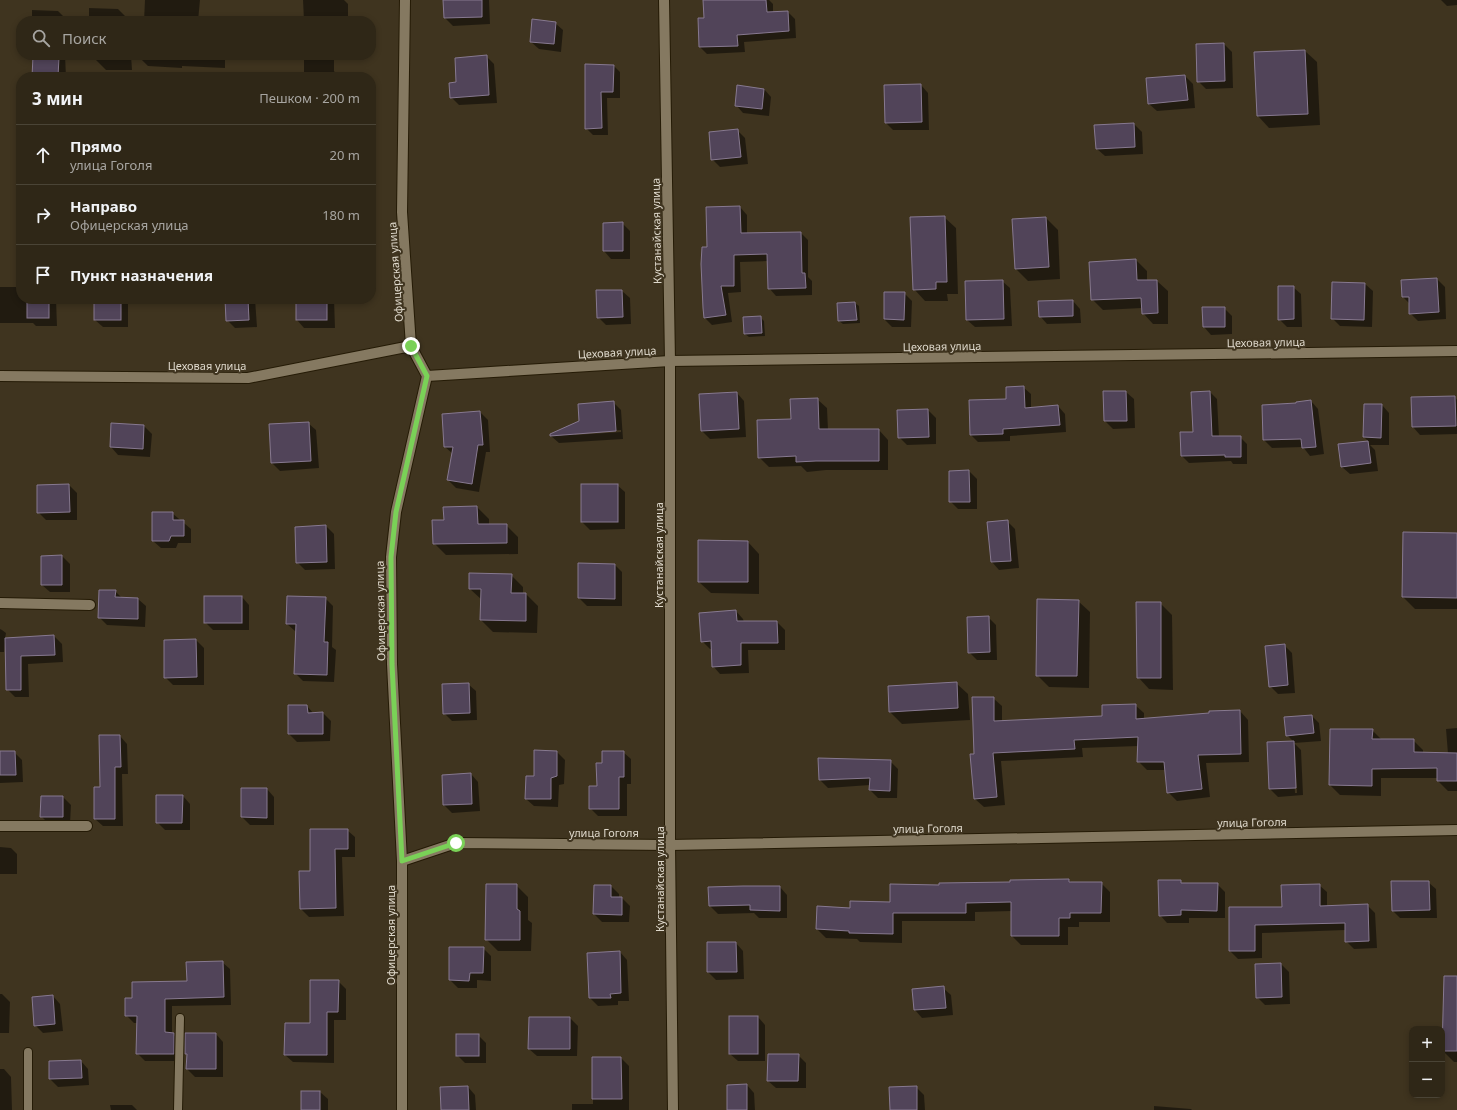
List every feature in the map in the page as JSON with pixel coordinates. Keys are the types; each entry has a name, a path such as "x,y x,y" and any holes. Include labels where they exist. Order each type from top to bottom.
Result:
{"street":[{"name":"Офицерская улица","path":"402,1110 402,861 392,664 391,557 396,512 427,376 411,346 402,212 405,0"},
{"name":"Кустанайская улица","path":"664,0 670,361 670,845 673,1110"},
{"name":"Цеховая улица","path":"0,376 248,378 411,346"},
{"name":"Цеховая улица","path":"427,376 670,361 1457,351"},
{"path":"0,603 90,605"},
{"path":"0,826 87,826"},
{"name":"улица Гоголя","path":"402,861 456,843 670,845 1457,830"}],"lane":[{"path":"178,1110 180,1018"},
{"path":"28,1052 28,1110"}],"building":[{"path":"443,0 482,0 482,17 444,18"},
{"path":"703,0 766,0 767,12 788,11 789,31 737,35 738,46 699,47 698,18 704,18"},
{"path":"532,19 556,22 554,44 530,42"},
{"path":"1224,43 1225,81 1197,82 1196,44"},
{"path":"1305,50 1308,114 1257,116 1254,52"},
{"path":"487,55 489,95 450,98 449,83 456,82 455,58"},
{"path":"33,60 59,60 58,72 32,72"},
{"path":"585,64 614,65 613,92 601,92 602,128 585,129"},
{"path":"1185,75 1188,100 1148,104 1146,78"},
{"path":"921,84 922,122 885,123 884,85"},
{"path":"737,85 764,89 762,109 735,106"},
{"path":"1134,123 1135,147 1096,149 1094,125"},
{"path":"738,129 741,157 711,160 709,132"},
{"path":"740,206 741,233 801,232 802,273 805,273 806,288 768,289 767,254 734,255 734,286 721,286 726,315 704,318 701,264 702,247 707,247 706,207"},
{"path":"945,216 947,282 936,282 936,289 913,290 910,217"},
{"path":"1046,217 1049,267 1015,269 1012,219"},
{"path":"623,222 623,251 603,251 603,223"},
{"path":"1136,259 1137,280 1157,280 1158,313 1142,314 1141,298 1091,300 1089,262"},
{"path":"1437,278 1439,312 1409,314 1409,297 1402,297 1401,280"},
{"path":"1003,280 1004,319 966,320 965,281"},
{"path":"1332,282 1365,283 1364,320 1331,319"},
{"path":"1278,286 1294,286 1294,319 1278,320"},
{"path":"596,290 622,290 623,317 597,318"},
{"path":"884,292 905,292 904,320 884,319"},
{"path":"1073,300 1073,316 1039,317 1038,301"},
{"path":"855,302 857,320 838,321 837,303"},
{"path":"27,304 49,304 49,318 27,318"},
{"path":"94,304 121,304 121,320 94,320"},
{"path":"225,304 248,304 249,320 226,321"},
{"path":"296,304 327,304 327,320 296,320"},
{"path":"1202,307 1225,307 1225,327 1203,327"},
{"path":"761,316 762,333 744,334 743,317"},
{"path":"1024,386 1025,408 1058,405 1060,425 1003,429 1003,434 970,435 969,400 1006,399 1006,387"},
{"path":"1103,391 1126,391 1127,421 1104,421"},
{"path":"1210,391 1212,436 1241,436 1241,457 1225,457 1225,455 1181,456 1180,432 1193,432 1191,392"},
{"path":"737,392 739,429 701,431 699,394"},
{"path":"1455,396 1456,426 1412,427 1411,397"},
{"path":"818,398 819,429 879,429 879,461 796,462 796,456 758,458 757,420 791,419 790,399"},
{"path":"1311,400 1316,447 1302,448 1301,439 1263,440 1262,405 1296,403"},
{"path":"614,401 616,431 550,436 550,434 579,421 578,404"},
{"path":"1364,404 1382,404 1381,438 1363,437"},
{"path":"928,409 929,437 898,438 897,410"},
{"path":"480,411 483,445 478,445 472,484 447,480 453,447 444,447 442,414"},
{"path":"309,422 311,461 271,463 269,424"},
{"path":"111,423 144,425 143,449 110,447"},
{"path":"1368,441 1371,463 1341,467 1338,444"},
{"path":"969,470 970,502 949,502 949,471"},
{"path":"69,484 70,512 37,513 37,485"},
{"path":"581,484 618,484 618,522 581,522"},
{"path":"477,506 478,524 507,524 507,543 433,544 432,520 444,520 443,507"},
{"path":"152,512 173,512 173,520 184,520 184,536 171,536 169,541 152,541"},
{"path":"1008,520 1011,561 991,562 987,522"},
{"path":"326,525 327,562 296,563 295,527"},
{"path":"1403,532 1457,533 1457,598 1402,597"},
{"path":"698,540 748,541 748,582 698,582"},
{"path":"62,555 62,585 41,585 41,556"},
{"path":"578,563 615,564 615,599 578,598"},
{"path":"469,573 512,574 511,593 526,593 526,621 480,620 481,589 469,589"},
{"path":"99,590 116,590 115,597 138,598 138,619 98,618"},
{"path":"204,596 242,596 242,623 204,623"},
{"path":"287,596 326,597 324,642 328,642 327,675 294,674 296,624 286,624"},
{"path":"1037,599 1079,600 1077,676 1036,676"},
{"path":"1136,602 1161,602 1161,678 1137,678"},
{"path":"736,610 737,621 777,621 778,643 741,643 741,665 712,667 711,641 701,642 699,613"},
{"path":"989,616 990,652 968,653 967,617"},
{"path":"54,635 55,655 21,656 21,690 6,690 5,638"},
{"path":"196,639 197,677 164,678 164,640"},
{"path":"1285,644 1288,685 1269,687 1265,646"},
{"path":"957,682 958,708 889,712 888,686"},
{"path":"469,683 470,713 443,714 442,684"},
{"path":"972,697 994,697 994,721 1102,716 1102,705 1136,704 1136,719 1209,713 1209,711 1240,710 1241,754 1198,755 1202,789 1167,793 1164,762 1137,762 1138,737 1074,740 1075,749 993,753 997,797 974,799 970,754 974,754"},
{"path":"288,705 307,705 308,713 323,712 323,734 288,734"},
{"path":"1312,715 1314,733 1286,736 1284,717"},
{"path":"1330,729 1373,729 1372,739 1414,739 1414,752 1457,753 1457,781 1437,781 1437,768 1372,769 1372,786 1329,785"},
{"path":"99,735 120,735 121,767 115,767 115,819 94,819 94,787 100,787"},
{"path":"1294,741 1296,788 1269,789 1267,742"},
{"path":"534,750 557,751 557,776 551,778 551,799 525,799 526,776 534,776"},
{"path":"0,751 15,751 16,775 0,775"},
{"path":"602,751 624,751 624,777 619,777 619,809 589,809 589,786 597,786 596,763 602,763"},
{"path":"818,758 891,760 890,791 869,790 870,778 819,780"},
{"path":"471,773 472,804 443,805 442,775"},
{"path":"241,788 267,788 267,818 241,817"},
{"path":"156,795 183,795 182,823 156,823"},
{"path":"41,796 63,796 63,817 40,817"},
{"path":"310,829 348,829 348,849 335,849 336,908 300,909 299,871 310,871"},
{"path":"1069,879 1069,882 1102,882 1101,913 1070,913 1070,918 1059,918 1059,936 1011,936 1011,902 966,903 966,913 893,913 893,934 849,933 849,931 816,929 817,906 850,908 850,901 890,902 890,884 939,885 939,883"},
{"path":"1158,880 1181,880 1181,883 1218,883 1217,911 1181,910 1181,915 1159,916"},
{"path":"1391,881 1429,881 1430,910 1392,911"},
{"path":"486,884 517,884 517,909 520,911 520,940 485,940"},
{"path":"1320,884 1320,906 1368,904 1369,941 1345,942 1345,923 1255,925 1255,951 1229,951 1229,907 1282,907 1281,885"},
{"path":"594,885 611,885 611,897 622,897 622,915 593,914"},
{"path":"780,886 780,911 750,910 750,905 709,906 708,887"},
{"path":"707,942 736,942 737,972 707,972"},
{"path":"449,947 484,947 483,973 470,973 469,981 449,980"},
{"path":"620,951 621,993 610,994 611,998 589,998 587,953"},
{"path":"223,961 224,997 165,999 165,1032 174,1033 174,1054 136,1054 137,1016 125,1016 125,998 132,998 132,982 187,981 186,962"},
{"path":"1281,963 1282,997 1256,998 1255,964"},
{"path":"1444,976 1457,976 1457,1051 1445,1051 1445,1026 1443,1026"},
{"path":"310,980 339,980 338,1012 327,1012 327,1055 284,1055 285,1023 310,1023"},
{"path":"944,986 946,1008 914,1010 912,989"},
{"path":"53,995 55,1024 34,1026 32,997"},
{"path":"729,1016 758,1016 758,1054 729,1054"},
{"path":"529,1017 570,1017 570,1049 528,1049"},
{"path":"185,1033 216,1033 216,1069 186,1069 187,1054 185,1054"},
{"path":"456,1034 479,1034 479,1056 456,1056"},
{"path":"768,1054 799,1054 798,1081 767,1081"},
{"path":"592,1057 621,1057 622,1099 592,1099"},
{"path":"81,1060 82,1078 49,1079 49,1061"},
{"path":"747,1084 747,1110 727,1110 727,1085"},
{"path":"468,1086 469,1110 441,1110 440,1087"},
{"path":"917,1086 917,1110 890,1110 889,1087"},
{"path":"301,1091 320,1091 320,1110 301,1110"}],"route":[{"path":"411,346 427,376 396,512 391,557 392,664 402,861 456,843"}]}
